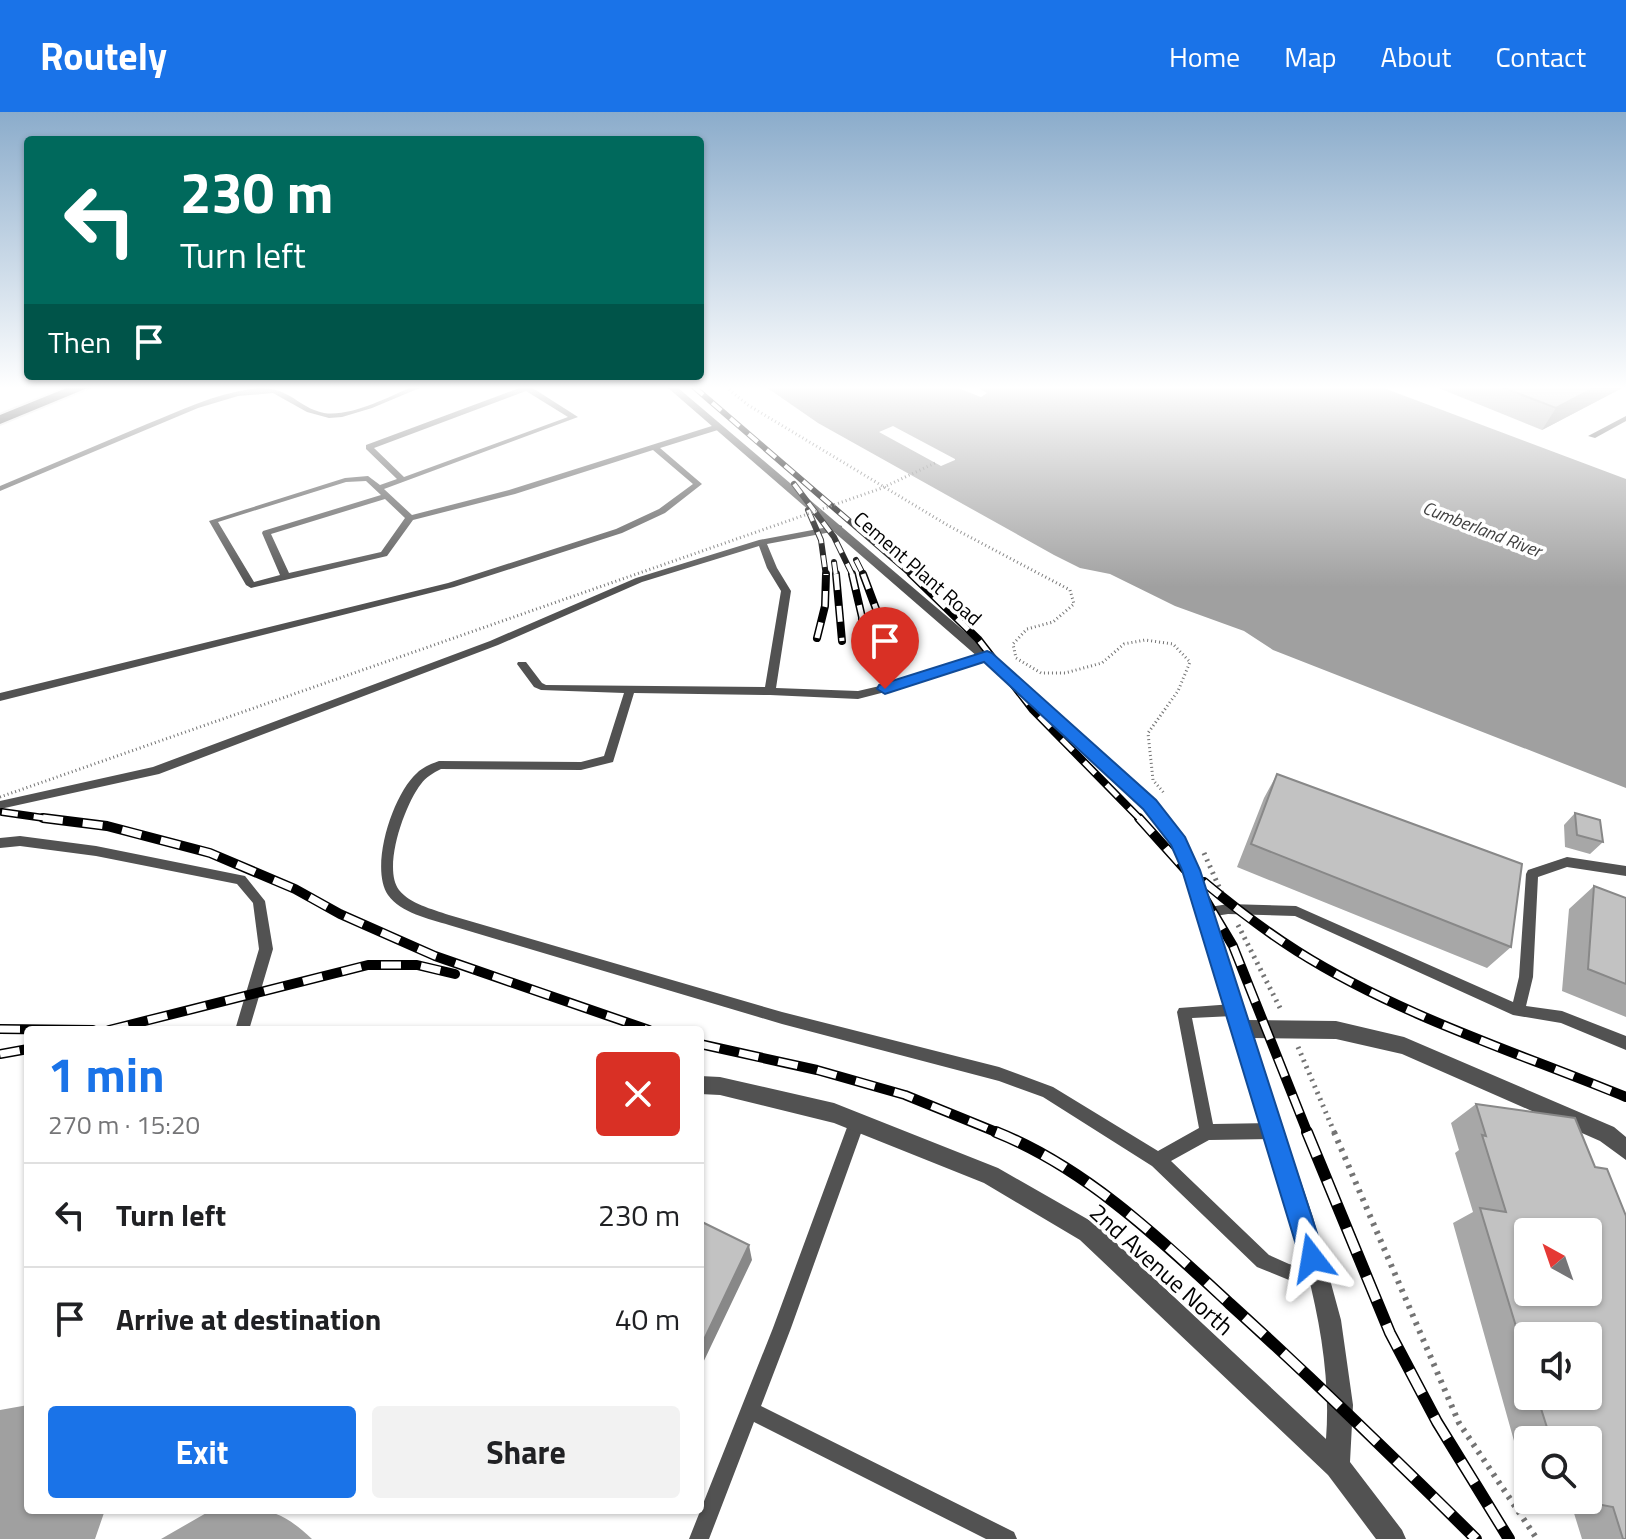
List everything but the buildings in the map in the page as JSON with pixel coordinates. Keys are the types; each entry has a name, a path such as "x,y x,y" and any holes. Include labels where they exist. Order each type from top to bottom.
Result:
{"street":[{"name":"Cement Plant Road","path":"750,454 987,656 1150,805 1179,842 1302,1217 1329,1320 1341,1405 1337,1466"},
{"path":"1236,1020 1336,1030 1404,1046 1607,1134 1626,1150"},
{"name":"2nd Avenue North","path":"704,1085 720,1086 834,1113 991,1175 1088,1232 1337,1466 1393,1539"}],"lane":[{"path":"0,489 85,454"},
{"path":"376,454 403,480"},
{"path":"286,578 266,533 383,492 403,480 475,454"},
{"path":"410,518 368,478 345,480 213,521 251,585 384,554 410,518 512,492 638,454"},
{"path":"0,697 451,585 619,531 662,511 698,484 663,454"},
{"path":"0,805 155,771 494,643 639,580 762,542 839,528"},
{"path":"762,542 772,568 786,591 770,691"},
{"path":"522,664 538,685 545,688 858,695 912,682 987,656"},
{"path":"630,690 609,759 581,766 439,765 419,777 402,803 388,854 388,879 392,891 409,904 449,920 782,1018 999,1074 1048,1092 1158,1160 1263,1261 1318,1279"},
{"path":"0,843 20,841 96,851 241,880 259,901 266,949 243,1026"},
{"path":"1518,1011 1526,977 1532,874 1567,862 1626,871"},
{"path":"1203,913 1235,909 1296,911 1518,1011 1562,1017 1626,1043"},
{"path":"1207,1132 1184,1012 1236,1020"},
{"path":"699,1539 857,1122"},
{"path":"1158,1160 1207,1132 1273,1131"},
{"path":"749,1410 1007,1539"}],"path":[{"path":"0,797 882,488 935,463"}],"water":[{"name":"Cumberland River","path":"873,454 918,454 941,466 955,460 945,454 1558,454 1626,479 1626,788 1273,650 1244,631 1175,606 1110,574 1080,568"},
{"path":"24,1406 24,1514 104,1514 95,1539 0,1539 0,1410"},
{"path":"205,1514 277,1514 312,1539 161,1539"}],"railway":[{"path":"771,454 913,576"},
{"path":"794,484 834,537 853,576"},
{"path":"808,510 821,540 826,576"},
{"path":"856,560 863,574"},
{"path":"834,562 836,576"},
{"path":"836,574 842,641"},
{"path":"852,574 862,617 862,641"},
{"path":"863,574 888,641"},
{"path":"911,574 978,639 1033,710 1141,820"},
{"path":"817,638 825,606 826,576"},
{"path":"2,812 51,819"},
{"path":"43,818 51,819"},
{"path":"1139,818 1192,877 1233,946 1308,1134"},
{"path":"51,819 107,826 210,853 295,889 340,914 435,956 637,1026"},
{"path":"51,819 58,820"},
{"path":"1204,882 1249,918 1336,974 1458,1031 1626,1097"},
{"path":"125,1026 368,965 417,965 455,974"},
{"path":"0,1029 24,1029"},
{"path":"704,1045 817,1070 905,1095 1001,1134"},
{"path":"0,1054 24,1050"},
{"path":"996,1132 1061,1165 1149,1231 1323,1391 1476,1539"},
{"path":"1307,1132 1390,1333 1437,1422 1509,1539"}],"route":[{"path":"885,689 987,656 1150,805 1179,842 1191,870 1239,1029 1302,1217 1312,1258"}]}
